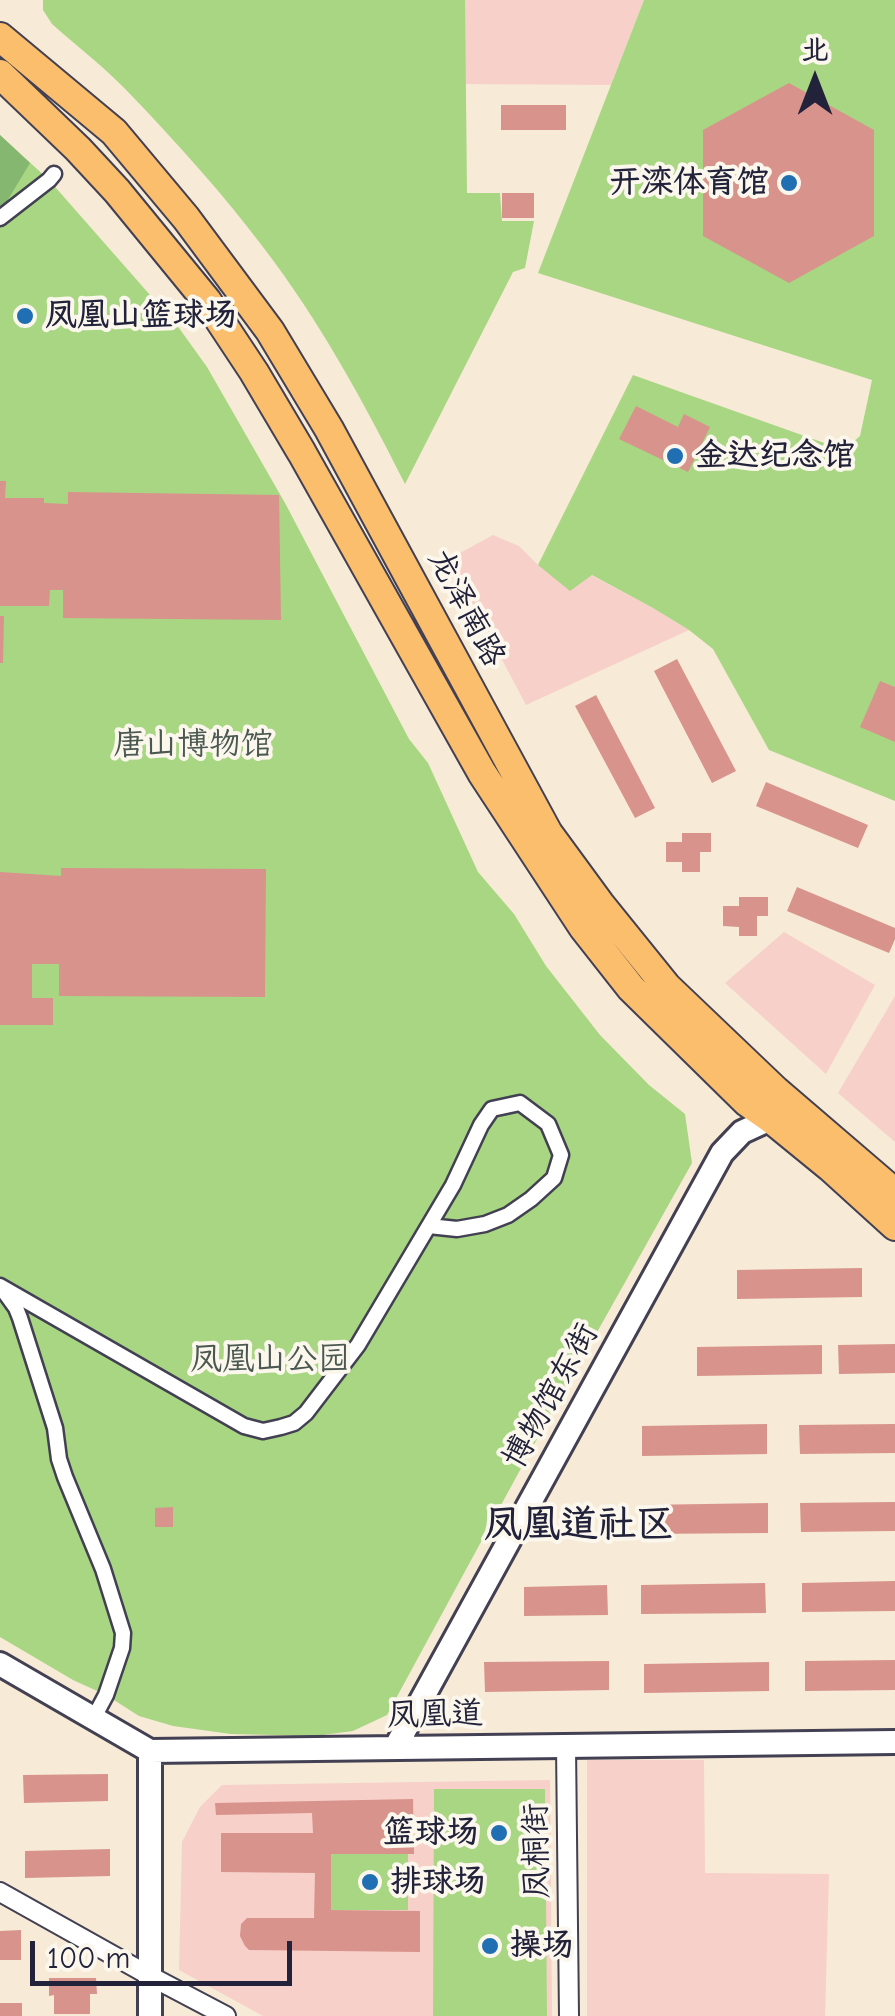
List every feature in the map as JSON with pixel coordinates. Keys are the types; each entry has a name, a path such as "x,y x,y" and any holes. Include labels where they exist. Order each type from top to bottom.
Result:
{"main road":[{"name":"龙泽南路","path":"0,37 114,132 186,218 270,330 329,428 548,833 600,904 668,987 776,1091 895,1192"},
{"name":"龙泽南路","path":"0,74 78,149 207,301 302,452 482,773 583,927 632,988 747,1102 830,1167 895,1226"}],"street":[{"path":"0,218 54,174"},
{"path":"98,1710 122,1648 122,1633 104,1569 65,1478 55,1428 20,1318 0,1286 244,1426 264,1431 294,1423 306,1413 358,1345 429,1226 453,1186 480,1124 492,1109 520,1103 548,1124 561,1155 554,1178 531,1200 485,1224 457,1229 429,1226"},
{"name":"博物馆东街","path":"395,1748 722,1152 742,1132 797,1108"},
{"path":"0,1664 150,1751 150,2016"},
{"name":"凤凰道","path":"150,1751 895,1742"},
{"name":"凤桐街","path":"566,1746 569,2016"},
{"path":"0,1892 226,2016"}],"shaded area":[{"path":"465,0 644,0 611,85 464,84"},
{"path":"493,535 519,546 538,565 591,575 689,630 526,705 449,559"},
{"path":"784,932 875,985 826,1074 725,983"},
{"path":"895,996 895,1142 838,1093"},
{"path":"587,1760 704,1760 705,1873 829,1874 825,2016 587,2016"},
{"path":"550,1780 552,2016 263,2016 179,1970 182,1842 200,1807 222,1785"}],"green space":[{"path":"43,0 465,0 467,193 500,193 502,221 534,221 525,268 513,272 405,484 340,362 263,247 149,114 52,24 43,10"},
{"path":"644,0 895,0 895,801 769,750 713,649 689,630 592,575 570,591 538,565 633,375 844,450 860,436 872,380 538,273"},
{"path":"0,135 49,180 179,328 207,367 285,503 409,739 428,763 478,872 514,914 546,966 600,1035 649,1085 685,1114 692,1163 387,1715 353,1731 315,1736 231,1734 173,1726 139,1716 0,1637"},
{"path":"0,135 30,163 0,209"},
{"name":"操场","path":"434,1789 545,1789 547,2016 433,2016"},
{"name":"排球场","path":"331,1854 408,1854 408,1910 331,1910"}],"building":[{"name":"开滦体育馆","path":"789,83 874,130 874,236 789,283 703,236 703,130"},
{"path":"501,105 566,105 566,130 501,130"},
{"path":"502,193 534,193 534,218 502,218"},
{"name":"金达纪念馆","path":"636,406 678,427 684,414 710,427 688,472 619,439"},
{"path":"0,481 6,481 5,498 44,498 44,503 68,504 68,492 279,495 281,620 63,618 63,590 50,590 49,606 0,606"},
{"path":"0,616 4,616 3,663 0,663"},
{"path":"677,659 736,771 712,783 654,671"},
{"path":"880,681 895,687 895,742 860,727"},
{"path":"596,695 655,808 635,818 575,706"},
{"path":"766,782 868,825 858,848 756,806"},
{"path":"682,833 711,833 711,852 700,852 700,872 682,872 682,862 666,862 666,842 682,842"},
{"path":"61,868 266,869 265,997 59,996 59,964 32,964 32,998 53,998 53,1025 0,1025 0,872 61,876"},
{"path":"797,887 895,928 889,953 787,911"},
{"path":"739,897 768,897 768,916 757,916 757,936 739,936 739,927 723,926 723,906 739,906"},
{"path":"862,1268 862,1297 737,1299 737,1270"},
{"path":"895,1344 895,1373 839,1374 838,1345"},
{"path":"822,1345 822,1374 697,1376 697,1347"},
{"path":"767,1424 767,1454 642,1456 642,1426"},
{"path":"895,1424 895,1453 800,1454 799,1425"},
{"path":"895,1502 895,1531 801,1532 800,1503"},
{"path":"768,1503 768,1533 643,1534 643,1505"},
{"path":"173,1507 173,1527 155,1527 155,1508"},
{"path":"895,1581 895,1611 802,1612 802,1583"},
{"path":"765,1583 766,1613 641,1614 641,1585"},
{"path":"607,1585 608,1615 524,1616 524,1587"},
{"path":"895,1660 895,1690 805,1691 805,1661"},
{"path":"609,1661 609,1690 485,1692 484,1662"},
{"path":"769,1662 769,1691 644,1693 644,1664"},
{"path":"108,1774 108,1801 24,1803 23,1775"},
{"path":"413,1799 414,1854 331,1854 331,1910 420,1911 420,1952 249,1950 245,1946 240,1936 241,1924 247,1918 314,1918 315,1873 221,1872 221,1833 313,1833 312,1813 216,1815 215,1803"},
{"path":"110,1849 110,1876 25,1878 25,1851"},
{"path":"21,1930 21,1960 0,1960 0,1931"},
{"path":"49,1978 96,1978 97,1994 90,1994 90,2014 54,2014"},
{"path":"0,2003 22,2003 22,2016 0,2016"}],"place":[{"name":"开滦体育馆","path":"789,183"},
{"name":"凤凰山篮球场","path":"25,316"},
{"name":"金达纪念馆","path":"675,456"},
{"name":"篮球场","path":"499,1833"},
{"name":"排球场","path":"370,1882"},
{"name":"操场","path":"490,1946"}],"district":[{"name":"凤凰道社区","path":"579,1525"}],"park label":[{"name":"唐山博物馆","path":"193,745"},
{"name":"凤凰山公园","path":"270,1360"}]}
